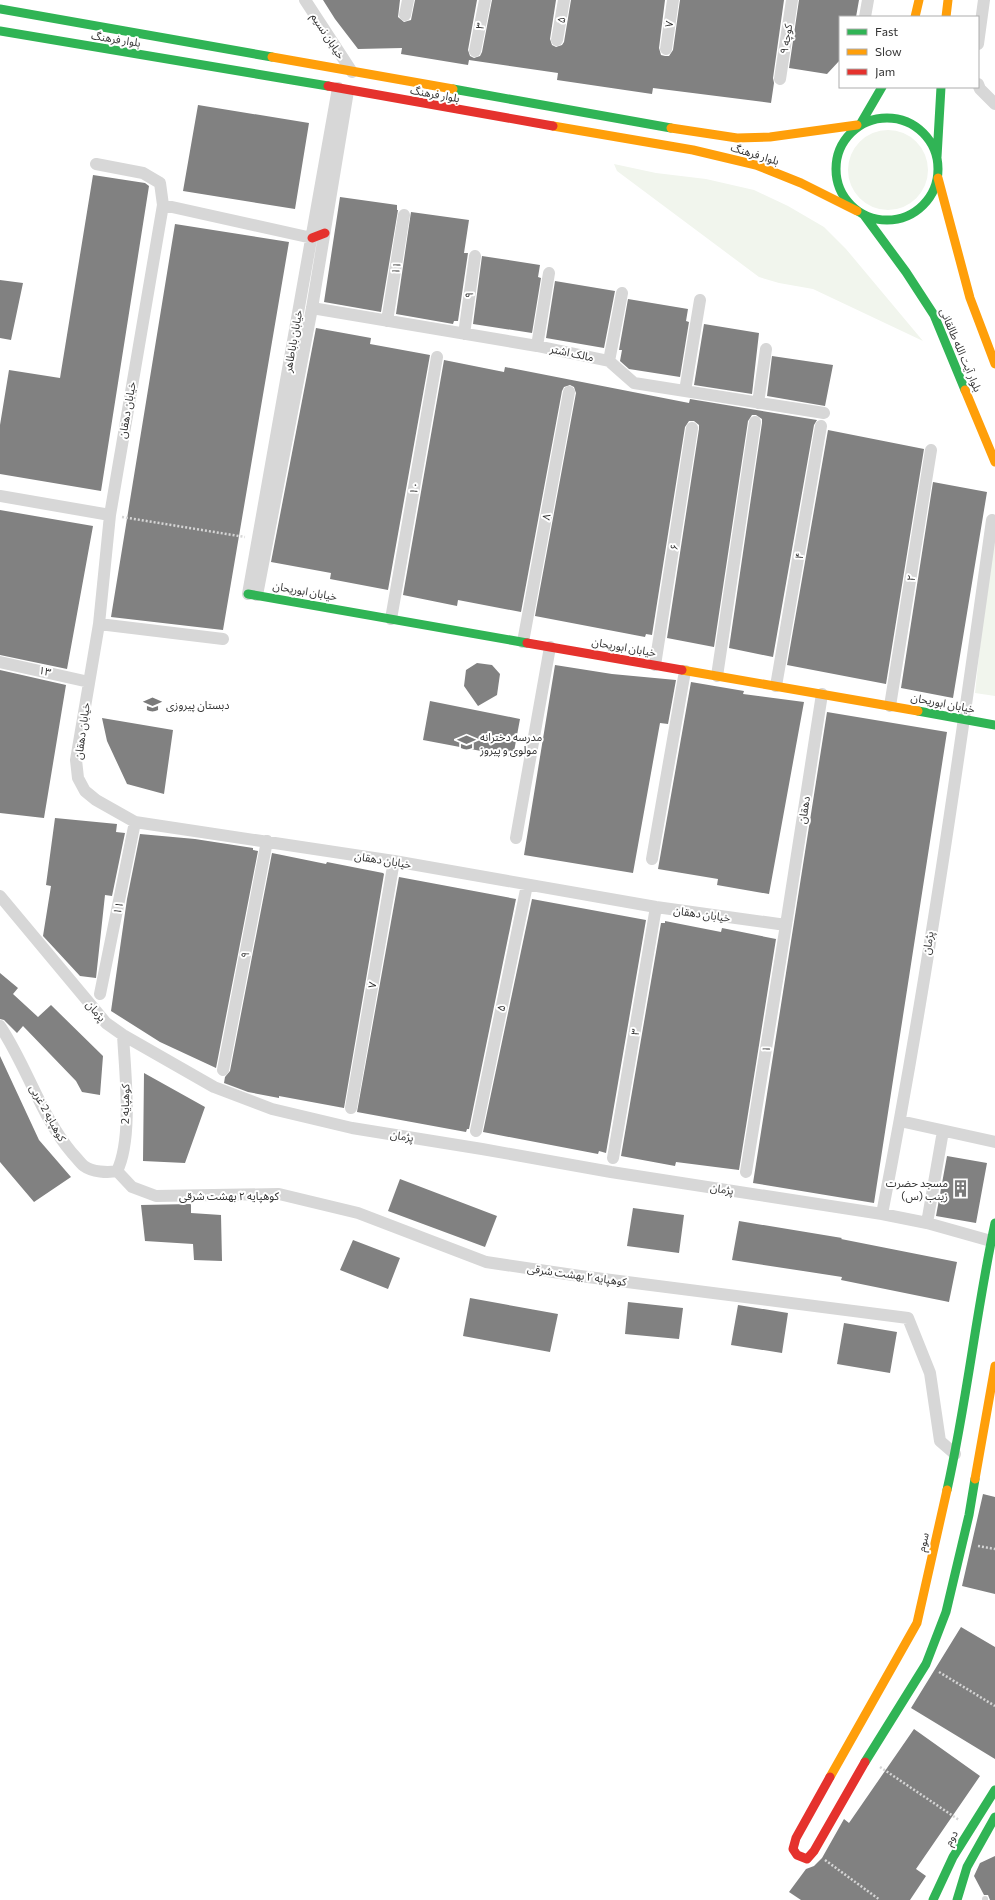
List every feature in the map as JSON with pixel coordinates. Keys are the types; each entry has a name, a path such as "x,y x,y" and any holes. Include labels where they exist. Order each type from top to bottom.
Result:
{"main road":[{"path":"915,16 919,0"},
{"path":"946,16 948,0"},
{"name":"بلوار فرهنگ","path":"0,9 694,132 737,138 770,137 859,124"},
{"name":"بلوار فرهنگ","path":"0,31 693,150 756,165 801,183 860,213"},
{"path":"343,89 352,72"},
{"path":"881,88 859,124 842,146 837,159 836,174 839,188 843,195 860,213 876,220 904,218 916,212 926,202 934,191 938,178"},
{"path":"941,88 937,157 938,178 970,298 995,364"},
{"path":"859,124 887,118 906,122 922,132 934,148 937,157"},
{"name":"بلوار آیت الله طالقانی","path":"860,213 906,272 934,315 995,462"},
{"path":"312,238 325,233"},
{"name":"خیابان ابوریحان","path":"253,594 995,725"},
{"name":"سوم","path":"814,1851 807,1859 797,1855 793,1846 796,1838 917,1623 955,1454 985,1269 995,1223"},
{"path":"814,1851 867,1759 926,1664 946,1612 969,1515 995,1366"},
{"name":"دوم","path":"933,1900 938,1887 971,1828 995,1790"},
{"path":"957,1900 966,1866 995,1817"}],"street":[{"name":"خیابان نسیم","path":"305,0 352,72"},
{"path":"405,15 408,0"},
{"name":"۳","path":"475,51 484,0"},
{"name":"۵","path":"557,40 564,0"},
{"name":"۷","path":"666,49 673,0"},
{"name":"کوچه ۹","path":"780,79 792,0"},
{"path":"865,16 868,0"},
{"path":"979,37 984,0"},
{"path":"979,86 995,104"},
{"name":"خیابان باباطاهر","path":"253,594 312,308 325,233 343,89"},
{"name":"خیابان باباطاهر","path":"253,594 258,540 312,238 343,89"},
{"name":"خیابان دهقان","path":"96,164 143,172 160,183 163,205 110,514 99,624 76,760 78,778 85,791 96,800 135,822 394,861 656,907 786,925"},
{"path":"163,205 312,238"},
{"name":"۱۱","path":"387,321 404,215"},
{"name":"۹","path":"464,334 474,256"},
{"path":"537,346 549,273"},
{"path":"609,361 622,293"},
{"path":"685,391 700,300"},
{"name":"مالک اشتر","path":"312,308 537,346 609,361 634,383 824,414"},
{"path":"758,403 766,349"},
{"name":"۱۰","path":"391,619 437,357"},
{"name":"۸","path":"523,642 569,392"},
{"path":"716,676 755,422"},
{"name":"۴","path":"776,686 822,426"},
{"name":"۶","path":"655,665 692,428"},
{"name":"۲","path":"890,706 931,450"},
{"path":"0,496 110,514"},
{"name":"پژمان","path":"882,1214 900,1121 964,720 992,520"},
{"path":"99,624 223,639"},
{"path":"516,838 550,647"},
{"name":"۱۳","path":"0,662 89,682"},
{"path":"652,859 685,671"},
{"name":"دهقان","path":"786,925 822,694"},
{"name":"۱۱","path":"100,994 135,822"},
{"name":"۹","path":"223,1070 267,841"},
{"name":"۷","path":"351,1108 394,861"},
{"name":"۵","path":"476,1131 527,885"},
{"name":"پژمان","path":"0,896 106,1023 123,1035 214,1087 272,1109 345,1126 611,1172 882,1214 927,1223 991,1241"},
{"name":"۳","path":"613,1158 656,907"},
{"name":"۱","path":"746,1172 786,925"},
{"name":"کوهپایه 2 غربی","path":"0,1026 11,1041 49,1120 65,1144 85,1167 108,1173 117,1171"},
{"name":"کوهپایه 2","path":"117,1171 123,1159 127,1106 123,1035"},
{"path":"900,1121 995,1142"},
{"path":"927,1223 943,1131"},
{"name":"کوهپایه ۲ بهشت شرقی","path":"117,1171 132,1187 156,1196 279,1194 358,1213 486,1262 580,1276 908,1318 930,1374 940,1441 955,1454"}],"path":[{"path":"110,514 258,540"},
{"path":"926,1664 995,1706"},
{"path":"867,1759 971,1828"},
{"path":"814,1851 880,1900"}],"shaded area":[{"path":"888,130 903,133 916,142 925,155 928,170 925,185 916,198 903,207 888,210 873,207 860,198 851,185 848,170 851,155 860,142 873,133"},
{"path":"614,164 656,173 706,179 754,190 788,206 824,227 846,249 923,341 813,289 779,283 759,277 617,171"},
{"path":"995,523 995,696 975,693 993,525"}],"building":[{"path":"323,0 400,0 398,17 404,22 411,20 415,0 477,0 468,50 470,56 474,58 480,56 482,52 492,0 556,0 550,39 552,45 556,47 562,45 564,42 571,0 665,0 659,48 661,55 669,56 673,50 680,0 784,0 771,103 653,88 652,94 557,80 558,73 469,60 468,65 401,54 402,48 358,49 335,19"},
{"path":"799,0 859,0 856,16 839,16 839,61 827,74 789,68"},
{"path":"198,105 309,123 295,209 183,191"},
{"path":"93,175 145,183 149,186 101,491 0,474 0,425 9,370 60,378"},
{"path":"340,197 397,205 398,210 381,312 324,302"},
{"path":"411,212 469,220 464,253 468,253 458,321 454,321 453,324 396,314"},
{"path":"175,224 289,242 223,630 111,617"},
{"path":"482,256 540,265 538,277 541,278 532,333 473,324"},
{"path":"0,280 23,283 11,340 0,338"},
{"path":"555,281 615,291 604,348 546,338"},
{"path":"628,299 688,309 686,321 689,322 680,377 629,369 620,361 622,350 619,350"},
{"path":"704,324 759,333 752,394 694,385"},
{"path":"316,328 371,338 370,344 430,355 388,590 330,579 331,573 271,562"},
{"path":"772,356 833,365 825,406 767,396"},
{"path":"444,360 504,372 505,367 689,403 690,399 817,420 814,425 773,657 729,648 762,423 762,419 756,415 752,415 748,421 714,647 667,638 699,429 699,425 694,421 689,421 685,427 652,635 646,634 645,637 535,616 576,393 574,387 570,385 564,387 562,391 521,612 458,600 457,606 403,595"},
{"path":"828,430 924,449 886,684 787,665"},
{"path":"933,482 987,492 953,698 901,688"},
{"path":"0,510 93,526 67,669 0,655"},
{"path":"477,663 492,665 500,674 497,695 478,706 464,686 466,670"},
{"path":"555,665 612,674 676,680 668,724 660,723 633,873 524,855"},
{"path":"0,670 66,685 44,818 0,813"},
{"path":"691,682 744,691 743,694 804,702 769,894 717,885 718,879 658,869"},
{"path":"430,701 520,719 513,757 423,740"},
{"path":"827,712 947,732 874,1203 753,1183"},
{"path":"102,718 173,730 164,794 127,784 107,741"},
{"path":"55,818 117,824 116,832 125,833 112,896 105,895 96,978 80,976 43,936 51,886 46,885"},
{"path":"140,834 195,839 253,848 253,850 258,851 216,1068 160,1042 111,1011 127,899"},
{"path":"272,853 326,864 327,862 384,874 344,1108 248,1092 224,1083 225,1077 230,1071"},
{"path":"399,877 516,899 469,1129 467,1129 466,1132 357,1112"},
{"path":"532,899 646,920 606,1153 599,1151 598,1154 483,1132"},
{"path":"665,921 721,932 722,928 776,939 739,1170 676,1162 675,1166 621,1156 661,923 665,923"},
{"path":"0,973 18,988 13,994 38,1017 51,1005 103,1056 100,1095 82,1092 76,1081 23,1026 17,1033 4,1020 0,1019"},
{"path":"0,1056 39,1140 71,1177 34,1202 0,1162"},
{"path":"144,1073 205,1107 185,1163 143,1161"},
{"name":"مسجد حضرت زینب (س)","path":"947,1156 987,1163 976,1223 936,1216"},
{"path":"400,1179 497,1216 485,1247 388,1211"},
{"path":"191,1204 191,1213 221,1215 222,1261 194,1260 193,1244 145,1241 141,1205"},
{"path":"633,1208 684,1215 679,1253 627,1246"},
{"path":"739,1221 842,1238 841,1239 957,1262 949,1302 841,1280 842,1277 732,1260"},
{"path":"353,1240 400,1258 388,1289 340,1270"},
{"path":"470,1298 558,1314 550,1352 463,1336"},
{"path":"628,1302 683,1308 679,1339 625,1334"},
{"path":"738,1305 788,1313 782,1353 731,1345"},
{"path":"844,1323 897,1332 890,1373 837,1364"},
{"path":"983,1494 995,1497 995,1594 962,1586"},
{"path":"961,1627 995,1647 995,1759 911,1708"},
{"path":"914,1729 980,1776 916,1869 926,1876 910,1900 801,1900 789,1892 806,1869 814,1866 822,1858 844,1819 849,1823"},
{"path":"995,1856 995,1900 990,1900 988,1895 984,1895 974,1876 980,1863"}],"traffic: fast":[{"path":"0,9 272,57"},
{"path":"0,31 328,86"},
{"path":"861,123 881,88"},
{"path":"937,157 941,88"},
{"path":"453,89 671,128"},
{"path":"887,118 907,122 923,133 934,149 938,169 934,189 923,205 907,216 887,220 867,216 851,205 840,189 836,169 840,149 851,133 867,122 887,118"},
{"path":"864,215 906,272 934,315 965,390"},
{"path":"248,594 527,643"},
{"path":"918,711 995,725"},
{"path":"947,1490 995,1223"},
{"path":"865,1762 926,1664 946,1612 969,1515 975,1479"},
{"path":"933,1900 953,1857 995,1790"},
{"path":"957,1900 967,1867 995,1817"}],"traffic: slow":[{"path":"915,16 919,0"},
{"path":"946,16 948,0"},
{"path":"272,57 453,89"},
{"path":"671,128 737,138 770,137 857,125"},
{"path":"553,126 693,150 756,165 801,183 857,211"},
{"path":"938,178 970,298 995,364"},
{"path":"965,390 995,462"},
{"path":"682,670 918,711"},
{"path":"975,1479 995,1366"},
{"path":"830,1777 917,1623 947,1490"}],"traffic: jam":[{"path":"328,86 553,126"},
{"path":"312,238 325,233"},
{"path":"527,643 682,670"},
{"path":"830,1777 796,1838 793,1849 797,1855 807,1859 814,1851 865,1762"}],"place":[{"name":"دبستان پیروزی","path":"153,705"},
{"name":"مدرسه دخترانه مولوی و پیروز","path":"467,743"},
{"name":"مسجد حضرت زینب (س)","path":"961,1189"}]}
